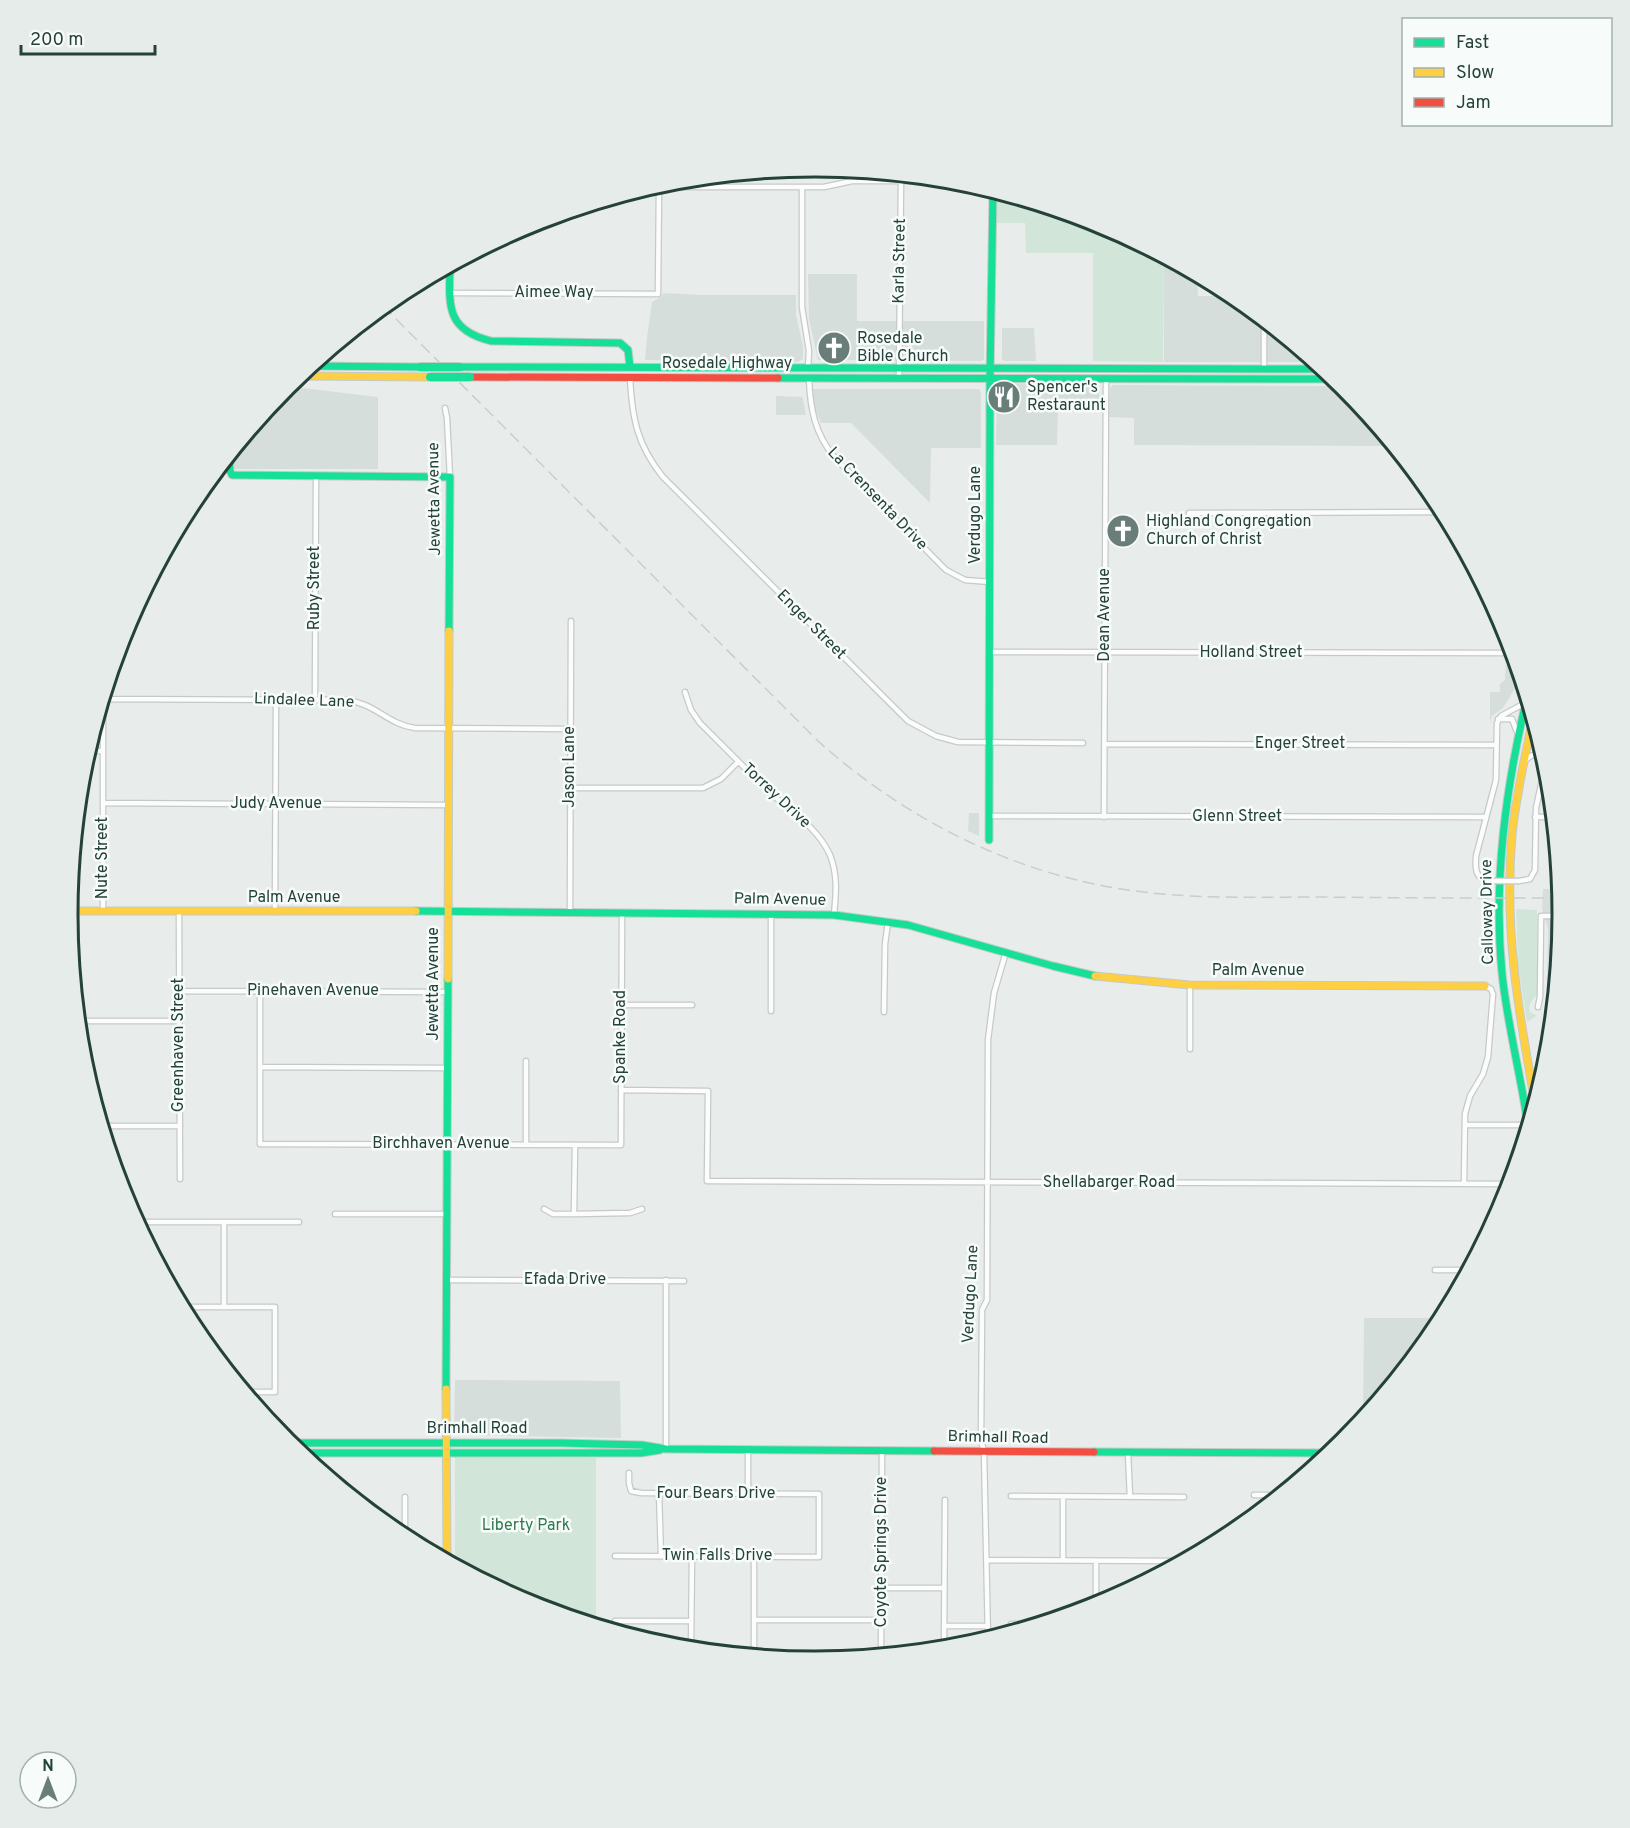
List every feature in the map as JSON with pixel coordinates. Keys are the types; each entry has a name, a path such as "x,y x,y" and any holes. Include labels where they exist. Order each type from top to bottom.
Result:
{"street":[{"path":"739,377 754,374 799,373 808,368 809,351 802,307 802,187 824,187 852,181 887,181"},
{"name":"Karla Street","path":"899,378 901,182"},
{"name":"Aimee Way","path":"695,187 802,187"},
{"name":"Aimee Way","path":"449,293 658,294 659,194"},
{"name":"Verdugo Lane","path":"989,840 990,378 993,199"},
{"path":"450,275 449,306 455,321 463,330 476,338 491,341 620,343 629,349 630,367 629,370 621,373 549,373 531,378"},
{"path":"1264,329 1264,369"},
{"name":"Rosedale Highway","path":"323,366 1311,369"},
{"path":"320,368 338,366"},
{"path":"630,377 638,371 682,371 693,368"},
{"path":"809,377 815,372 852,369"},
{"path":"1047,378 1059,373 1084,373 1086,369"},
{"path":"1106,378 1109,373 1116,372 1162,372 1179,369"},
{"path":"1272,378 1316,374"},
{"name":"Rosedale Highway","path":"312,376 1321,379"},
{"name":"Enger Street","path":"630,377 633,414 639,438 649,458 663,477 908,721 948,740 970,743 1083,743"},
{"name":"La Crensenta Drive","path":"809,377 810,404 814,424 823,442 835,458 946,570 964,580 990,582"},
{"name":"Dean Avenue","path":"1104,817 1106,378"},
{"name":"Jewetta Avenue","path":"445,408 450,477 447,1551"},
{"path":"230,465 232,476 450,477"},
{"name":"Ruby Street","path":"315,700 316,476"},
{"path":"1189,513 1432,512"},
{"name":"Jason Lane","path":"570,912 571,621"},
{"name":"Holland Street","path":"990,652 1504,653"},
{"name":"Torrey Drive","path":"685,692 691,710 700,723 738,762 814,831 825,845 836,880 834,915"},
{"name":"Lindalee Lane","path":"111,698 346,700 376,709 394,722 408,727 571,729"},
{"path":"275,912 276,700"},
{"path":"1521,703 1498,719 1496,780 1476,850 1475,868 1481,878 1489,881 1530,879 1535,870 1535,817 1541,787"},
{"name":"Calloway Drive","path":"1523,711 1502,832 1499,923 1506,1004 1525,1111"},
{"path":"1498,719 1512,719 1516,727 1517,740"},
{"name":"Nute Street","path":"103,723 103,911"},
{"name":"Calloway Drive","path":"1530,735 1523,763 1511,852 1509,923 1516,1004 1532,1085"},
{"name":"Enger Street","path":"1104,744 1496,745"},
{"path":"96,751 103,751"},
{"path":"1523,763 1534,754"},
{"path":"570,788 703,788 721,779 738,762"},
{"name":"Judy Avenue","path":"103,804 448,805"},
{"name":"Glenn Street","path":"989,816 1486,817"},
{"path":"1535,817 1546,817"},
{"name":"Palm Avenue","path":"78,911 448,911 834,915 888,921 1107,978 1190,985 1485,986"},
{"name":"Greenhaven Street","path":"178,911 180,1179"},
{"name":"Spanke Road","path":"621,1145 622,913"},
{"path":"771,913 771,1011"},
{"path":"1538,1007 1541,916 1552,916"},
{"path":"884,1012 885,944 888,921"},
{"name":"Verdugo Lane","path":"988,1630 984,1451 981,1441 982,1310 987,1300 989,1023 994,993 1006,952"},
{"path":"1190,985 1190,1049"},
{"path":"1464,1184 1465,1114 1470,1096 1483,1074 1488,1057 1493,994 1489,987 1485,986"},
{"name":"Pinehaven Avenue","path":"179,991 448,992"},
{"path":"260,991 260,1067 448,1068"},
{"path":"621,1005 692,1005"},
{"path":"86,1021 179,1021"},
{"path":"526,1061 526,1144"},
{"name":"Birchhaven Avenue","path":"260,1067 260,1144 621,1145"},
{"name":"Shellabarger Road","path":"621,1090 708,1091 707,1181 1501,1184"},
{"path":"1465,1125 1521,1126"},
{"path":"109,1126 180,1126"},
{"path":"574,1144 574,1214"},
{"path":"544,1209 553,1214 630,1213 642,1209"},
{"path":"334,1214 447,1214"},
{"path":"146,1222 299,1222"},
{"path":"224,1222 224,1307"},
{"path":"1435,1270 1460,1270"},
{"name":"Efada Drive","path":"447,1280 684,1281"},
{"path":"666,1281 666,1449"},
{"path":"192,1307 275,1307 274,1392 254,1392"},
{"name":"Brimhall Road","path":"302,1443 621,1444 666,1449"},
{"path":"516,1453 526,1449 555,1448 561,1443"},
{"path":"580,1453 585,1448 613,1448 621,1444"},
{"name":"Brimhall Road","path":"313,1453 641,1453 666,1449 748,1449 1316,1454"},
{"path":"748,1449 748,1494"},
{"name":"Coyote Springs Drive","path":"881,1648 882,1450"},
{"path":"1128,1453 1130,1497"},
{"name":"Four Bears Drive","path":"628,1473 631,1491 819,1494 819,1557"},
{"path":"659,1493 661,1556"},
{"path":"1254,1495 1269,1495"},
{"path":"1011,1496 1184,1497"},
{"path":"405,1497 405,1526"},
{"path":"1063,1497 1063,1560"},
{"path":"944,1640 945,1500"},
{"name":"Twin Falls Drive","path":"615,1556 819,1557"},
{"path":"691,1640 692,1556"},
{"path":"754,1557 754,1648"},
{"path":"987,1560 1167,1561"},
{"path":"1096,1561 1096,1595"},
{"path":"882,1588 944,1588"},
{"path":"754,1620 881,1620"},
{"path":"615,1621 691,1621"},
{"path":"944,1626 988,1626"}],"shaded area":[{"path":"1164,265 1197,284 1198,296 1216,296 1224,301 1264,329 1303,362 1164,362"},
{"path":"808,274 857,274 857,321 984,321 984,359 982,361 818,360 809,319"},
{"path":"664,293 796,295 796,315 803,346 803,359 798,362 645,360 652,302"},
{"path":"1002,328 1034,328 1036,361 1004,361 1002,359"},
{"path":"1003,383 1097,384 1100,412 1058,412 1057,445 996,445 997,388"},
{"path":"1113,385 1329,386 1384,446 1134,445 1134,418 1109,417 1110,388"},
{"path":"300,388 378,397 378,469 231,469 231,463 261,428"},
{"path":"812,389 979,389 981,393 981,448 931,448 930,503 851,423 821,423 814,406"},
{"path":"776,396 802,397 806,415 776,415"},
{"path":"1506,659 1516,687 1503,708 1492,716 1490,724 1490,692 1500,692 1500,684 1505,680"},
{"path":"969,813 979,813 979,836 968,831"},
{"path":"1543,889 1551,889 1548,983 1548,929 1542,909"},
{"path":"1364,1318 1431,1318 1400,1363 1363,1406"},
{"path":"455,1380 620,1381 621,1438 454,1435"}],"green space":[{"path":"993,199 1052,216 1097,233 1164,265 1163,362 1093,361 1093,253 1026,253 1025,223 993,223"},
{"path":"1516,909 1537,910 1537,995 1531,1002 1530,1012 1537,1016 1527,1022 1518,965"},
{"name":"Liberty Park","path":"455,1457 596,1458 596,1617 533,1595 455,1557"}],"railway":[{"path":"390,313 818,741 892,798 932,823 973,844 1060,876 1152,893 1236,897 1551,898"}],"traffic: fast":[{"path":"989,840 993,199"},
{"path":"450,274 453,314 465,330 476,336 491,341 620,343 628,350 630,367"},
{"path":"323,366 420,367"},
{"path":"420,367 460,367"},
{"path":"460,367 1311,369"},
{"path":"430,377 470,377"},
{"path":"778,378 1321,379"},
{"path":"230,465 232,475 450,477 449,631"},
{"path":"1524,713 1507,799 1499,903 1504,992 1525,1110"},
{"path":"416,911 834,915 908,925 1095,976"},
{"path":"446,1389 448,979"},
{"path":"302,1443 561,1443 642,1445 666,1449 934,1451"},
{"path":"313,1453 641,1453 660,1450"},
{"path":"1094,1452 1317,1453"}],"traffic: slow":[{"path":"312,376 430,377"},
{"path":"448,979 449,631"},
{"path":"1530,734 1512,835 1510,903 1514,969 1532,1084"},
{"path":"78,911 416,911"},
{"path":"1095,976 1190,985 1485,986"},
{"path":"446,1389 447,1553"}],"traffic: jam":[{"path":"470,377 778,378"},
{"path":"934,1451 1094,1452"}],"place":[{"name":"Rosedale Bible Church","path":"834,348"},
{"name":"Spencer's Restaraunt","path":"1004,397"},
{"name":"Highland Congregation Church of Christ","path":"1123,531"}]}
